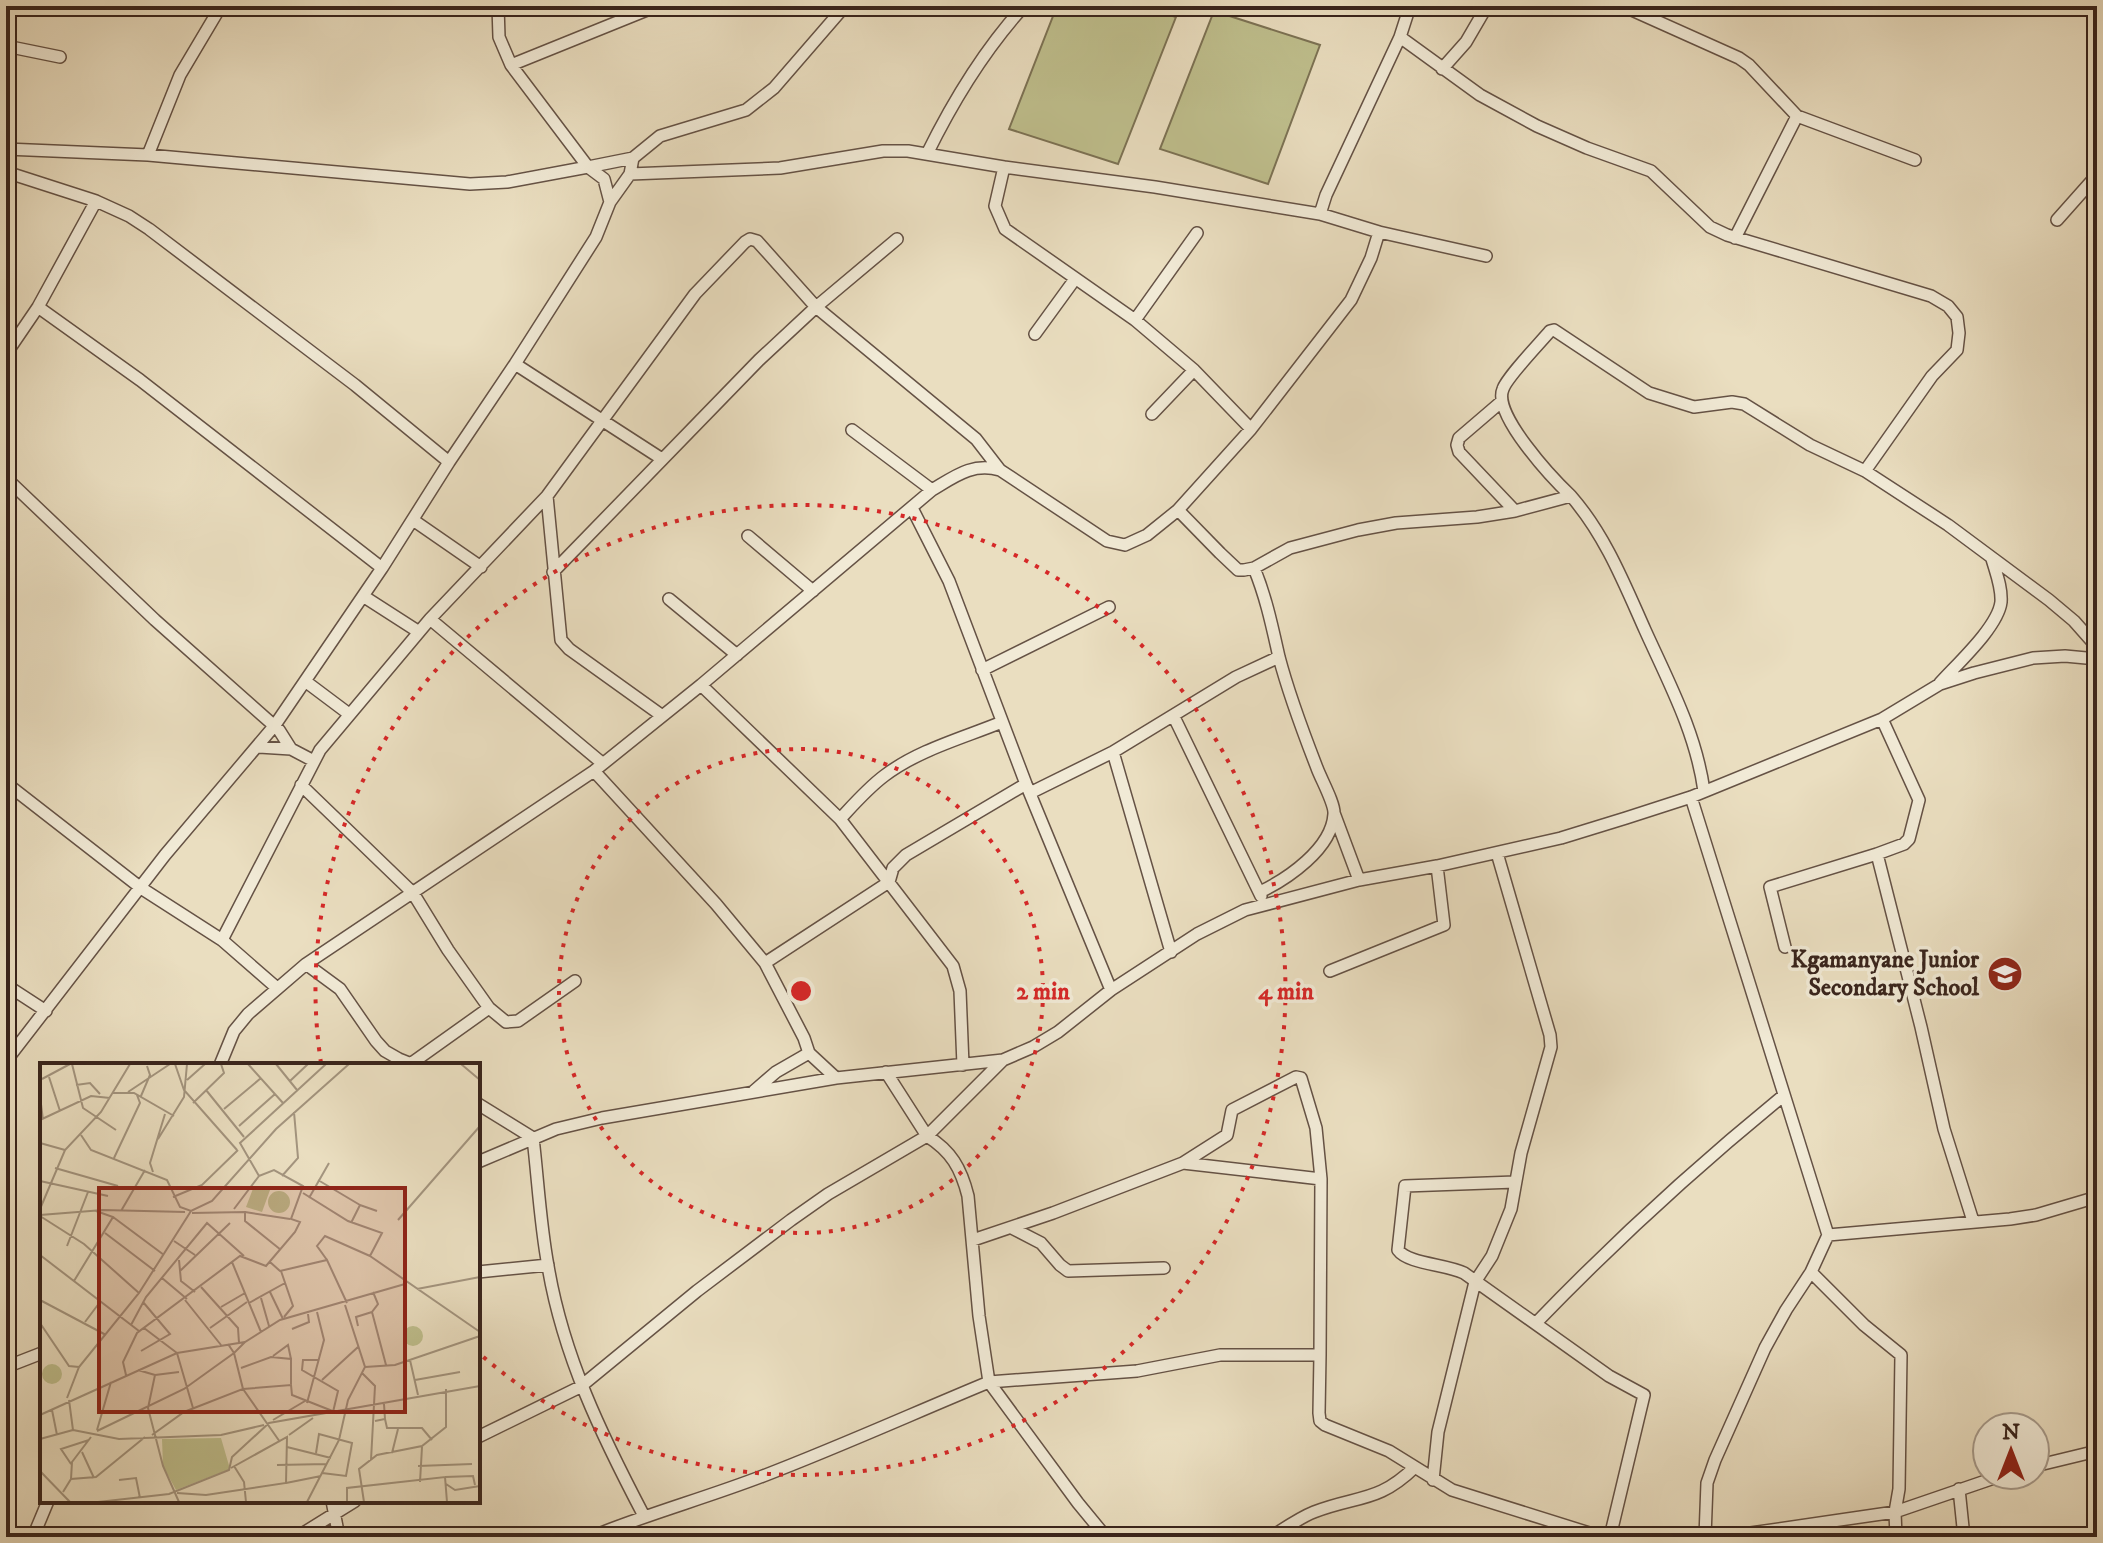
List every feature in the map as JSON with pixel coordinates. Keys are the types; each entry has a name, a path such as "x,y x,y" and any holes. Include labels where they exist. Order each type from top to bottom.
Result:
{"street":[{"path":"148,155 184,67 221,6"},
{"path":"498,6 499,37 511,65 588,167 604,179 610,202"},
{"path":"511,65 657,6"},
{"path":"6,149 148,155 470,184 507,182 633,158 660,136 746,110 774,88 845,6"},
{"path":"927,154 963,87 997,36 1024,6"},
{"path":"1320,214 1400,37 1410,6"},
{"path":"1442,69 1466,42 1487,6"},
{"path":"1623,6 1739,58 1797,116 1915,160"},
{"path":"1400,37 1480,95 1537,126 1651,171 1710,227 1735,238 1931,296 1948,306 1957,317 1957,350 1932,376 1865,471"},
{"path":"6,46 60,57"},
{"path":"1735,238 1797,116"},
{"path":"630,174 763,169 883,151 927,154 1320,214 1379,232 1486,256"},
{"path":"6,1061 171,847 275,725 382,568 596,237 610,202 630,174 633,158"},
{"path":"1004,167 995,206 1005,229 1135,320 1194,370 1251,429"},
{"path":"6,172 96,201 149,229 355,385 449,462"},
{"path":"2057,220 2097,175"},
{"path":"6,354 38,307 96,201"},
{"path":"222,940 312,760 430,619 547,496 695,294 745,242 750,239 757,241 816,307 976,439 1000,470 1107,541 1117,544 1137,542 1178,510 1251,429 1351,300 1377,245 1379,232"},
{"path":"1135,320 1197,233"},
{"path":"553,572 759,360 897,239"},
{"path":"1035,334 1075,279"},
{"path":"38,307 140,380 382,568"},
{"path":"1704,791 1700,766 1681,707 1612,555 1587,514 1527,447 1501,402 1502,389 1550,331 1554,330 1649,393 1694,407 1732,402 1744,404 1810,445 1865,471 1948,525 2049,600 2074,621 2097,647"},
{"path":"515,364 662,459"},
{"path":"1152,414 1194,370"},
{"path":"1501,402 1459,438 1457,445 1459,452 1515,511"},
{"path":"852,430 932,490"},
{"path":"221,1063 234,1031 306,964 598,767 701,685 932,490 974,468 1000,470"},
{"path":"6,478 155,620 275,725 291,749"},
{"path":"547,496 559,633 565,645 661,715"},
{"path":"1178,510 1238,570 1254,568 1290,548 1358,530 1515,511 1571,496"},
{"path":"912,508 949,581 1028,789 1111,990"},
{"path":"413,520 481,567"},
{"path":"748,536 813,591"},
{"path":"1940,684 1994,622 2001,605 2000,587 1992,559"},
{"path":"1254,568 1264,593 1279,657 1301,728 1359,880"},
{"path":"363,596 419,632"},
{"path":"669,599 737,655"},
{"path":"982,670 1109,607"},
{"path":"430,619 598,767 765,963 809,1053 836,1078"},
{"path":"1262,898 1437,866 1561,838 1691,797 1882,719 1940,684 2033,658 2065,656 2097,659"},
{"path":"765,963 889,882 893,868 906,855 1028,789 1113,752 1236,677 1279,657"},
{"path":"305,681 349,714"},
{"path":"701,685 840,819 955,970 960,991 963,1065"},
{"path":"1174,717 1262,898"},
{"path":"1785,947 1770,887 1877,854 1904,844 1909,839 1919,800 1882,719"},
{"path":"840,819 873,785 897,767 1002,722"},
{"path":"259,747 291,749 312,760"},
{"path":"1113,752 1171,952"},
{"path":"301,785 413,893 489,1008 506,1022 518,1021 575,981"},
{"path":"7,786 141,888 222,940 277,988"},
{"path":"1691,797 1828,1235 1811,1272 1765,1348 1715,1460 1707,1483 1705,1537"},
{"path":"480,1161 533,1138 602,1118 836,1078 1003,1060 1058,1032 1111,990 1225,917 1262,898 1310,858 1329,830 1334,813"},
{"path":"1433,1480 1438,1432 1475,1282 1502,1234 1511,1209 1515,1182 1549,1060 1550,1035 1497,853"},
{"path":"1877,854 1944,1129 1973,1221"},
{"path":"1330,971 1444,925 1437,866"},
{"path":"306,964 340,989 385,1051 409,1063"},
{"path":"6,985 46,1011"},
{"path":"413,1063 489,1008"},
{"path":"753,1092 776,1072 809,1053"},
{"path":"480,1436 580,1387 697,1291 791,1220 828,1194 927,1136 1003,1060"},
{"path":"886,1072 927,1136 950,1153 964,1178 972,1216 978,1307 989,1382 1106,1537"},
{"path":"973,1240 1183,1163 1227,1135 1232,1110 1296,1077 1301,1078 1316,1128 1321,1179 1320,1421 1389,1451 1452,1490 1602,1537"},
{"path":"1536,1323 1599,1258 1710,1155 1783,1096"},
{"path":"480,1105 533,1138"},
{"path":"533,1138 548,1265 580,1387 644,1516"},
{"path":"1183,1163 1321,1179"},
{"path":"1515,1182 1410,1185 1403,1190 1398,1250 1400,1254 1454,1268 1609,1376 1644,1395 1610,1537"},
{"path":"1828,1235 2036,1215 2097,1197"},
{"path":"1012,1228 1034,1237 1068,1271 1164,1268"},
{"path":"480,1272 548,1265"},
{"path":"1811,1272 1864,1325 1901,1355 1896,1537"},
{"path":"6,1367 40,1354"},
{"path":"591,1537 768,1474 989,1382 1137,1371 1220,1355 1320,1355"},
{"path":"2051,1462 2097,1451"},
{"path":"1271,1537 1314,1512 1390,1489 1415,1467"},
{"path":"1723,1537 1895,1512 1971,1485"},
{"path":"1959,1489 1964,1537"},
{"path":"33,1537 47,1503"},
{"path":"332,1503 339,1537"},
{"path":"297,1537 352,1503"}],"green space":[{"path":"1057,6 1140,6 1176,17 1118,164 1009,129"},
{"path":"1214,11 1320,45 1268,184 1160,149"}],"place":[{"name":"Kgamanyane Junior Secondary School","path":"2005,974"}]}
